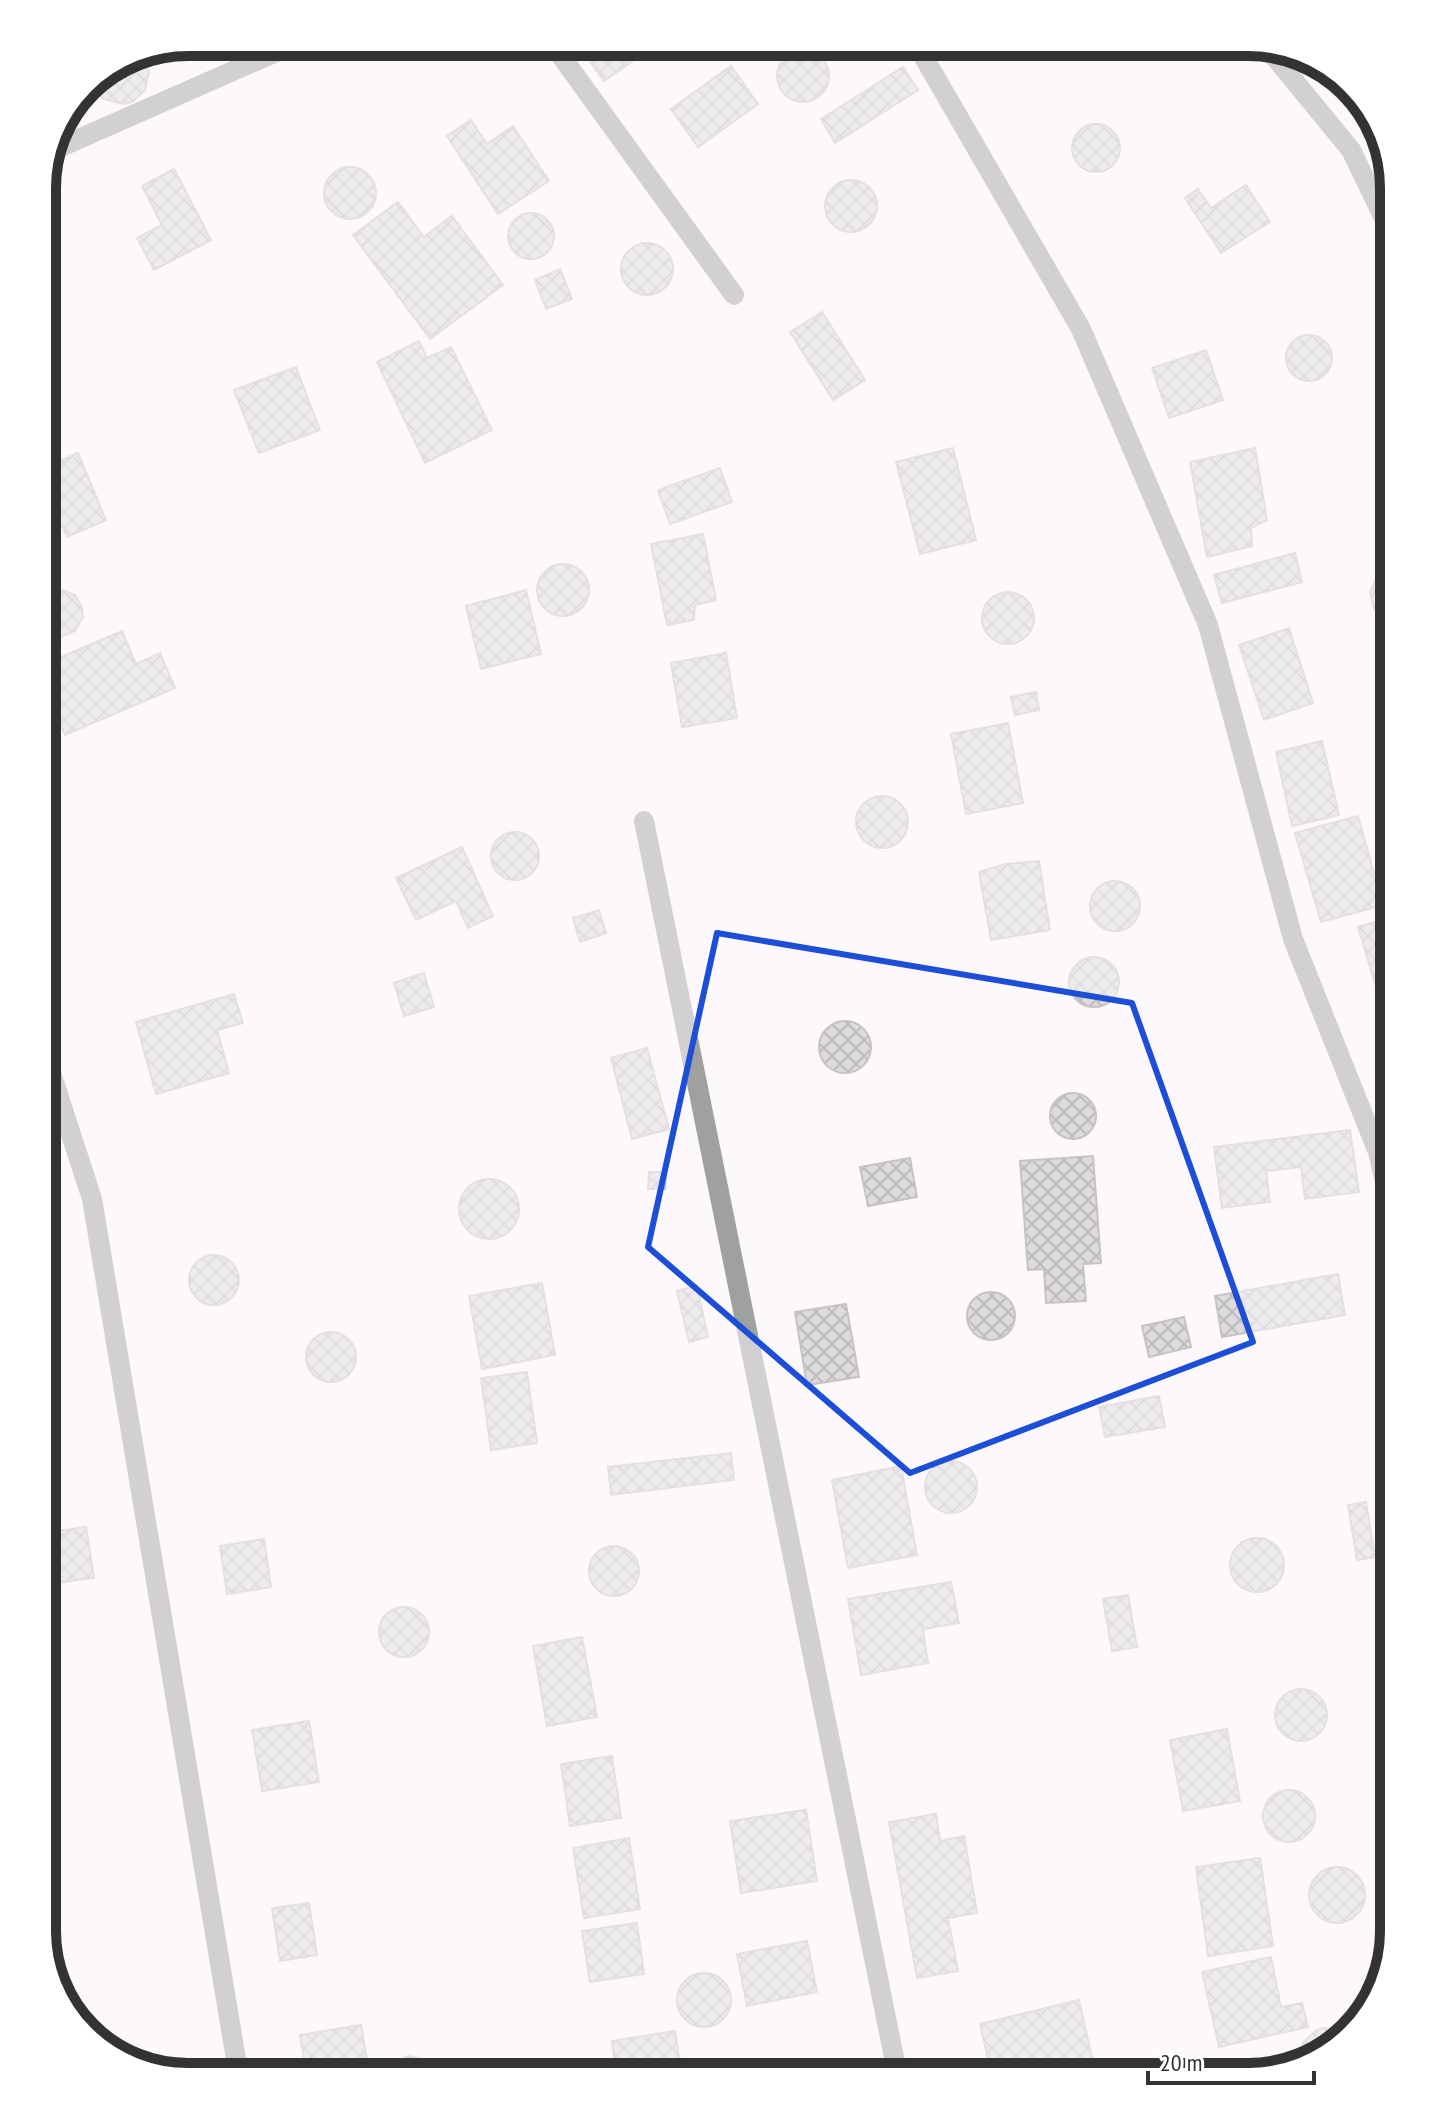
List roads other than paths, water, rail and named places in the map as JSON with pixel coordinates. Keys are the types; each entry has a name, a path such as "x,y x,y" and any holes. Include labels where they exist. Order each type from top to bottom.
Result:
{"street":[{"path":"65,141 266,56"},
{"path":"561,56 734,295"},
{"path":"923,56 1081,329 1208,625 1293,939 1380,1160"},
{"path":"1277,60 1351,150 1380,210"},
{"path":"644,821 895,2063"},
{"path":"56,1088 92,1199 237,2063"}]}
